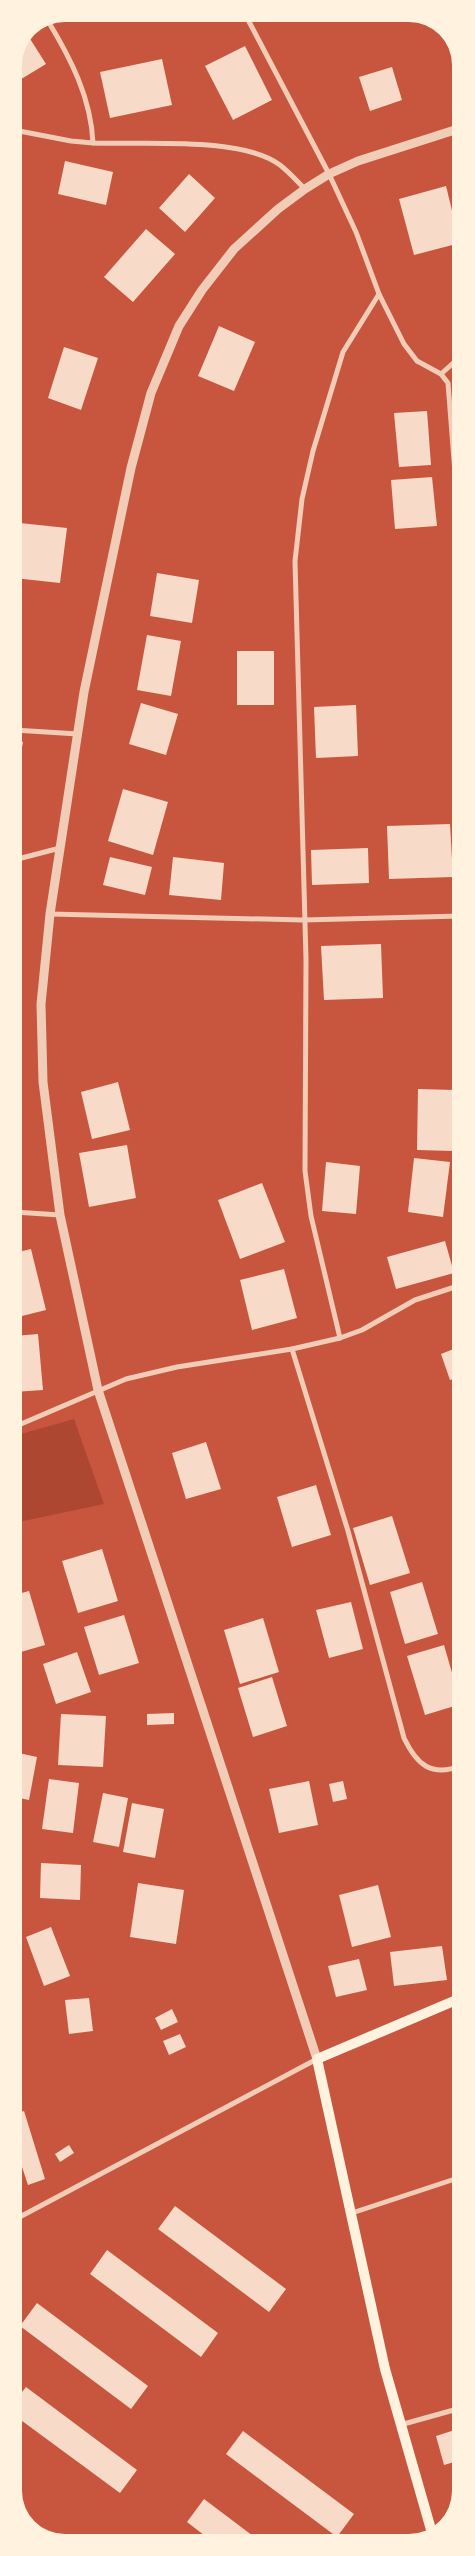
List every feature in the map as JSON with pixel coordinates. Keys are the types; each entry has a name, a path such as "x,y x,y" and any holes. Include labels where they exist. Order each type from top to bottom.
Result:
{"main road":[{"path":"431,2528 386,2369 316,2059 452,2002"}],"street":[{"path":"249,23 329,174 356,232 379,294 410,354 417,361 447,379 451,394 452,452"},
{"path":"50,26 81,85 89,106 93,143"},
{"path":"23,2215 316,2059 98,1390 60,1215 43,1082 42,1004 50,914 84,692 131,468 151,393 179,326 202,290 234,249 278,209 305,189 329,174 386,151 452,131"},
{"path":"22,132 71,141 93,143 221,145 270,159 280,165 305,189"},
{"path":"340,1338 312,1216 305,1171 306,959 303,920 296,561 302,500 313,451 342,352 379,294"},
{"path":"441,374 452,364"},
{"path":"22,731 78,734"},
{"path":"22,858 60,848"},
{"path":"50,914 303,920 452,916"},
{"path":"22,1213 60,1215"},
{"path":"23,1423 126,1379 176,1367 292,1349 340,1338 362,1330 415,1300 452,1288"},
{"path":"292,1349 348,1531 404,1738 418,1760 429,1769 443,1770 452,1768"},
{"path":"352,2213 452,2180"},
{"path":"400,2424 452,2410"}],"shaded area":[{"path":"74,1419 104,1504 23,1521 23,1434"}],"building":[{"path":"31,40 46,64 22,79 23,57"},
{"path":"245,46 272,100 233,120 205,66"},
{"path":"162,59 172,105 110,118 100,72"},
{"path":"392,67 402,100 370,111 359,77"},
{"path":"65,161 113,172 106,205 58,194"},
{"path":"189,174 215,198 185,232 159,208"},
{"path":"446,186 452,210 452,245 414,255 399,199"},
{"path":"146,229 175,254 133,302 104,277"},
{"path":"219,326 255,342 234,391 198,376"},
{"path":"64,347 98,358 81,410 48,398"},
{"path":"427,411 431,465 399,467 394,413"},
{"path":"432,477 437,526 395,529 391,480"},
{"path":"22,523 67,528 60,583 22,579"},
{"path":"157,573 199,580 192,623 150,616"},
{"path":"147,635 181,641 171,696 137,690"},
{"path":"237,651 274,651 274,705 237,705"},
{"path":"141,703 178,714 166,755 129,744"},
{"path":"356,705 358,756 316,758 314,707"},
{"path":"123,789 168,802 153,855 108,841"},
{"path":"450,824 452,877 389,879 387,826"},
{"path":"368,848 369,883 312,885 311,850"},
{"path":"110,857 152,867 145,895 103,885"},
{"path":"173,857 224,863 221,900 169,895"},
{"path":"381,944 383,998 324,1000 321,946"},
{"path":"118,1082 130,1130 92,1139 81,1092"},
{"path":"418,1089 452,1090 452,1151 417,1150"},
{"path":"127,1145 136,1198 89,1207 79,1153"},
{"path":"414,1158 450,1162 443,1217 408,1212"},
{"path":"326,1162 360,1166 356,1214 322,1211"},
{"path":"262,1183 285,1242 240,1259 218,1200"},
{"path":"445,1241 452,1266 452,1274 396,1289 387,1257"},
{"path":"31,1249 46,1310 23,1316 22,1251"},
{"path":"284,1269 297,1318 252,1330 240,1280"},
{"path":"38,1334 43,1390 23,1391 23,1335"},
{"path":"452,1350 452,1379 450,1380 441,1354"},
{"path":"206,1442 221,1489 186,1499 172,1453"},
{"path":"316,1485 331,1535 292,1547 277,1497"},
{"path":"392,1516 410,1573 370,1585 353,1528"},
{"path":"102,1549 118,1601 78,1613 62,1561"},
{"path":"422,1582 438,1634 405,1644 390,1592"},
{"path":"29,1591 45,1645 23,1651 23,1593"},
{"path":"351,1602 363,1649 329,1658 316,1610"},
{"path":"124,1615 139,1663 99,1675 84,1627"},
{"path":"263,1618 279,1672 240,1684 224,1630"},
{"path":"444,1645 452,1673 452,1707 425,1715 407,1656"},
{"path":"77,1652 91,1692 56,1704 43,1664"},
{"path":"272,1677 287,1726 253,1737 238,1688"},
{"path":"174,1713 174,1724 147,1725 147,1714"},
{"path":"61,1714 106,1716 103,1767 58,1765"},
{"path":"23,1754 37,1757 29,1800 23,1799"},
{"path":"49,1779 79,1783 73,1833 42,1829"},
{"path":"309,1781 318,1825 279,1833 269,1789"},
{"path":"343,1781 347,1799 333,1802 329,1784"},
{"path":"103,1793 128,1798 119,1847 93,1842"},
{"path":"132,1803 164,1809 155,1858 123,1852"},
{"path":"41,1863 81,1865 80,1900 40,1898"},
{"path":"138,1883 184,1890 176,1944 130,1937"},
{"path":"378,1885 391,1937 352,1947 339,1895"},
{"path":"51,1927 70,1976 44,1986 26,1937"},
{"path":"442,1946 447,1980 394,1986 390,1952"},
{"path":"359,1959 367,1990 336,1997 328,1966"},
{"path":"89,1998 93,2031 69,2034 65,2000"},
{"path":"172,2009 178,2022 161,2030 155,2018"},
{"path":"180,2034 186,2047 169,2055 163,2041"},
{"path":"23,2111 45,2179 28,2185 23,2170"},
{"path":"69,2145 74,2153 60,2162 55,2154"},
{"path":"175,2206 286,2289 269,2312 158,2229"},
{"path":"107,2250 218,2333 201,2357 90,2274"},
{"path":"37,2303 148,2386 131,2409 23,2328 23,2322"},
{"path":"26,2387 137,2470 120,2493 23,2422 23,2391"},
{"path":"243,2431 354,2514 340,2533 332,2533 226,2454"},
{"path":"452,2431 452,2463 444,2465 436,2436"},
{"path":"204,2499 249,2533 201,2533 187,2522"}]}
